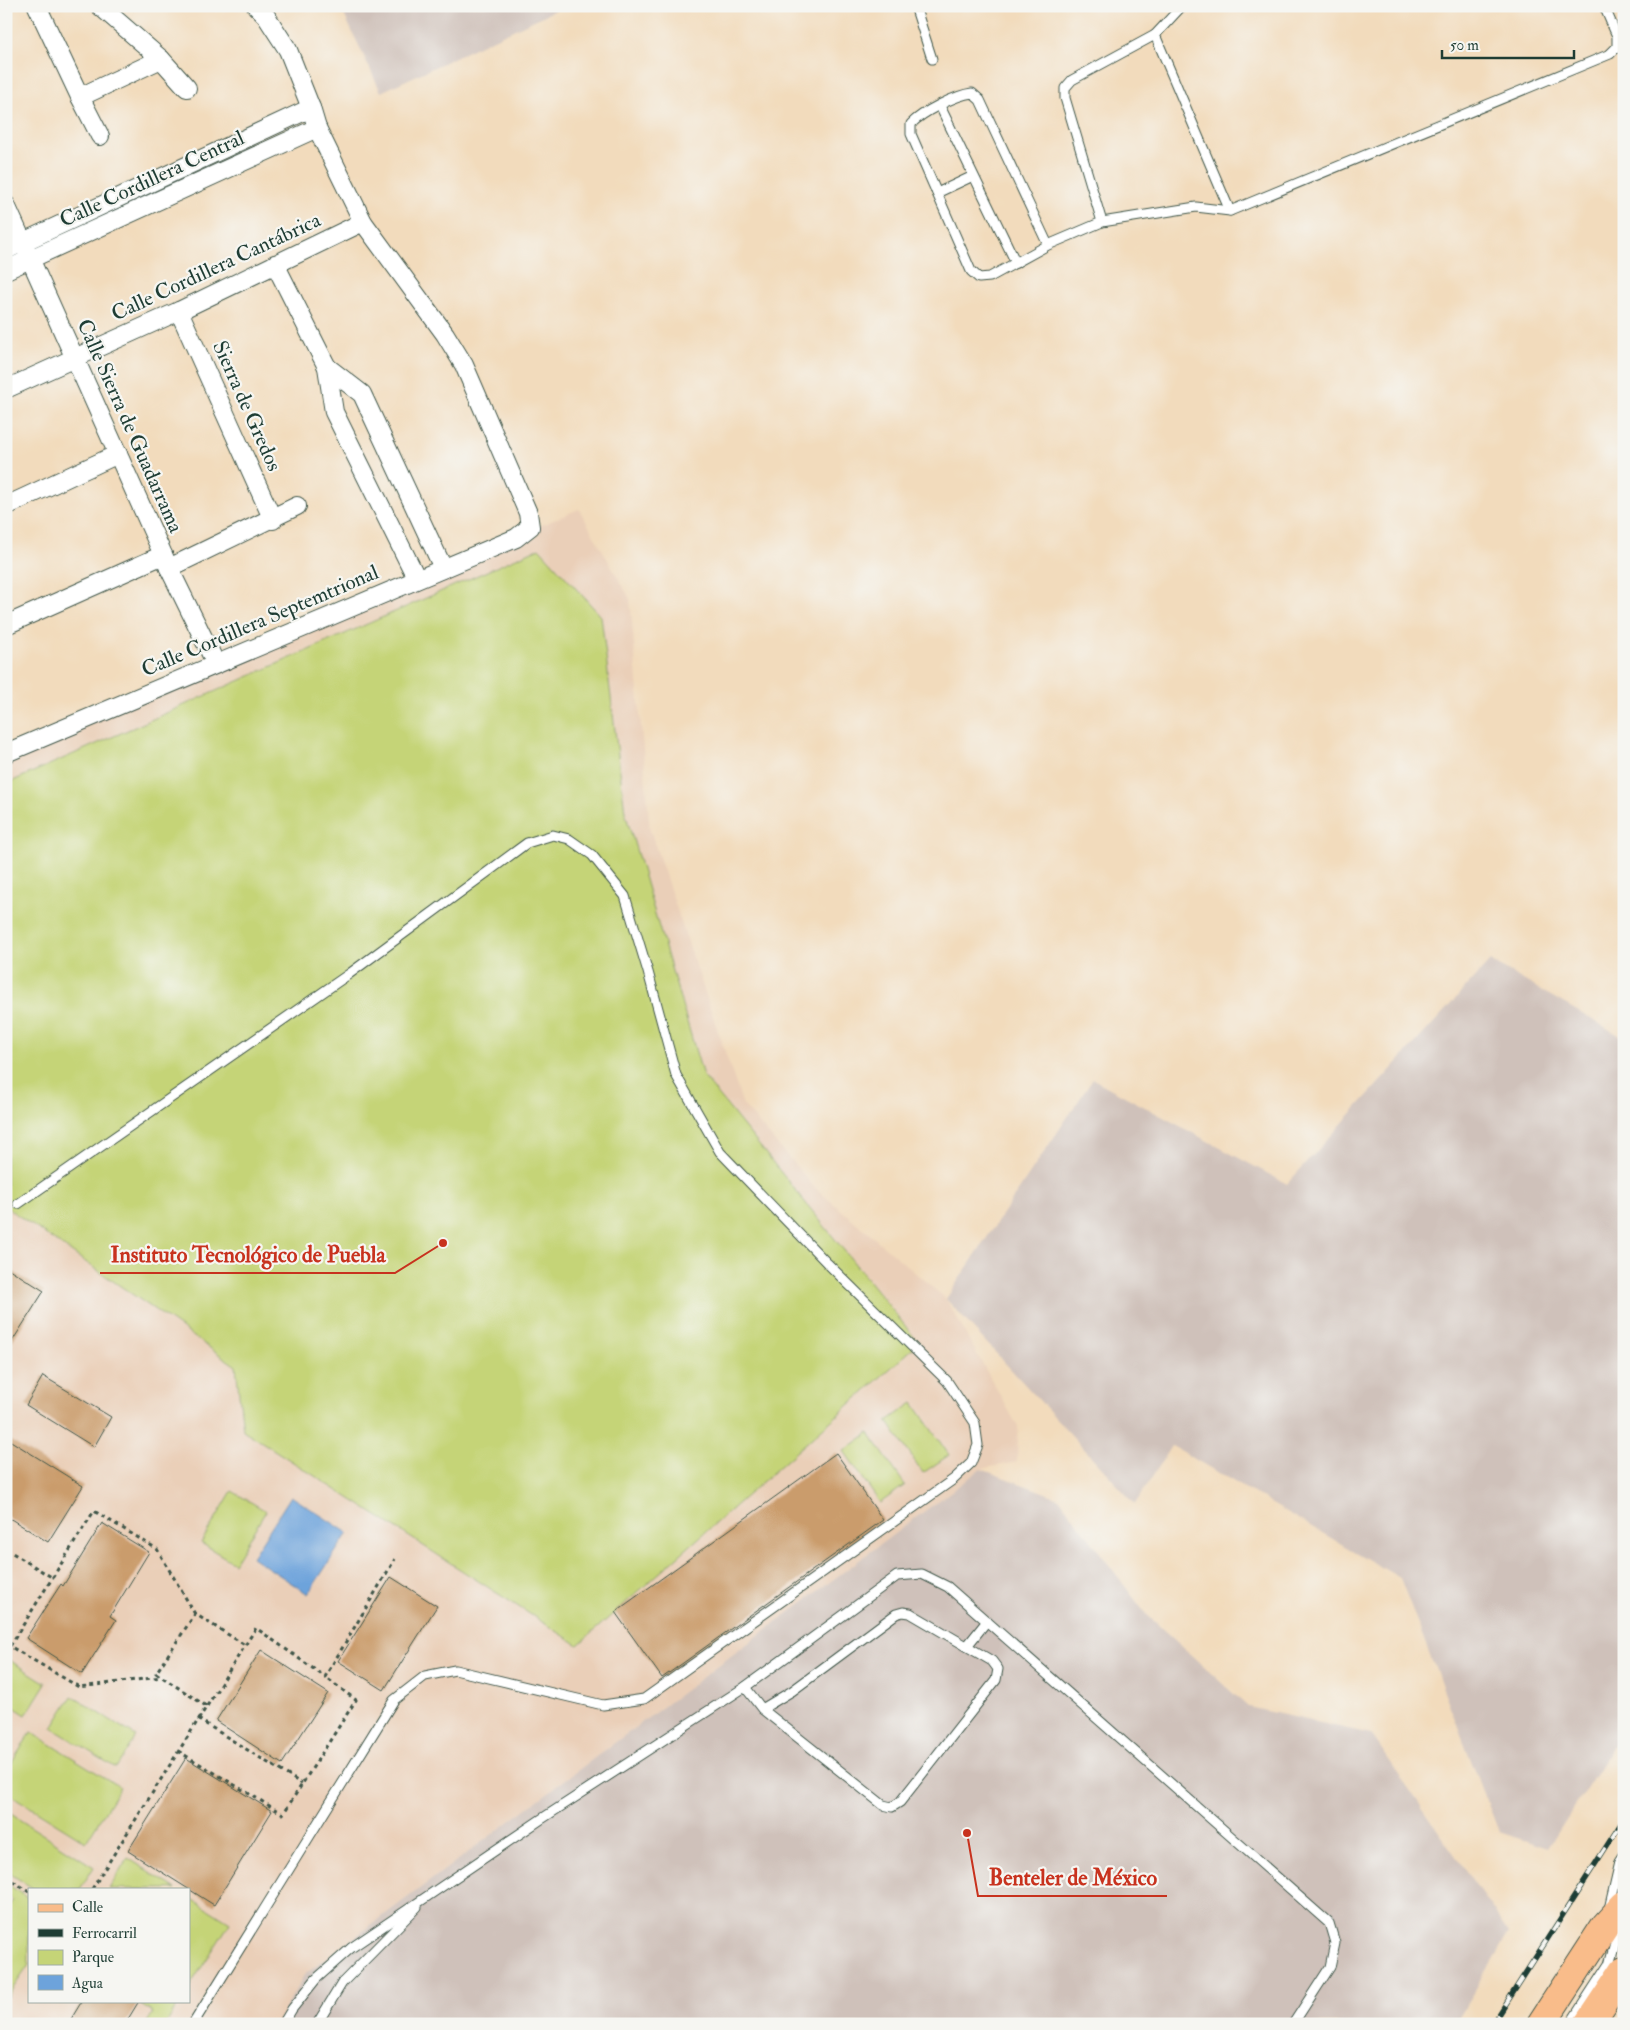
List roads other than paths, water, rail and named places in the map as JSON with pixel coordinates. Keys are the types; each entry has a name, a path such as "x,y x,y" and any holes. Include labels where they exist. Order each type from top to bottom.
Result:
{"main road":[{"path":"1541,2024 1624,1905"},
{"path":"1588,2024 1624,1970"}],"street":[{"path":"37,6 100,136"},
{"path":"100,6 161,59 187,88"},
{"path":"256,6 266,16 288,50 317,128 363,222"},
{"path":"80,97 161,59"},
{"name":"Calle Cordillera Central","path":"14,246 311,108"},
{"name":"Calle Cordillera Central","path":"6,270 317,128"},
{"name":"Calle Sierra de Guadarrama","path":"6,206 14,246 32,259 166,561 216,664"},
{"name":"Calle Cordillera Cantábrica","path":"6,389 179,311 363,222"},
{"name":"Calle Cordillera Septemtrional","path":"6,753 516,538 530,527 528,513 464,365 445,334 363,222"},
{"path":"275,264 326,367 334,412 417,579"},
{"name":"Sierra de Gredos","path":"179,311 273,520"},
{"path":"326,367 362,394 443,568"},
{"path":"6,506 118,454"},
{"path":"6,625 273,520 297,506"}],"lane":[{"path":"914,6 932,59"},
{"path":"1102,222 1065,98 1065,88 1072,80 1155,35 1182,6"},
{"path":"1048,245 980,100 972,93 962,94 917,117 911,124 911,134 972,271 979,278 990,277 1048,245 1102,222 1196,207 1230,211 1610,54 1617,46 1617,36 1604,6"},
{"path":"1155,35 1230,211"},
{"path":"940,106 1016,263"},
{"path":"937,193 973,176"},
{"path":"18,1204 349,974 526,843 552,835 569,839 592,855 625,896 676,1075 720,1152 827,1263 947,1381 975,1423 978,1445 971,1463 954,1479 644,1700 603,1705 455,1670 425,1676 394,1700 193,2024"},
{"path":"283,2024 292,2009 316,1979 344,1954 540,1820 745,1687 897,1576 922,1574 948,1587 1329,1923 1335,1942 1330,1967 1297,2023"},
{"path":"745,1687 762,1709 883,1805 892,1807 900,1802 996,1680 998,1669 992,1661 967,1646 910,1613 903,1612 896,1614 792,1691 762,1709"},
{"path":"967,1646 987,1621"},
{"path":"1570,2024 1609,1964 1609,1929 1620,1862 1624,1856"},
{"path":"316,2024 342,1983 432,1893"}],"water":[{"path":"291,1496 348,1533 308,1594 252,1557"}],"railway":[{"path":"1493,2024 1624,1819"}],"place":[{"name":"Instituto Tecnológico de Puebla","path":"443,1243"},
{"name":"Benteler de México","path":"967,1833"}]}
